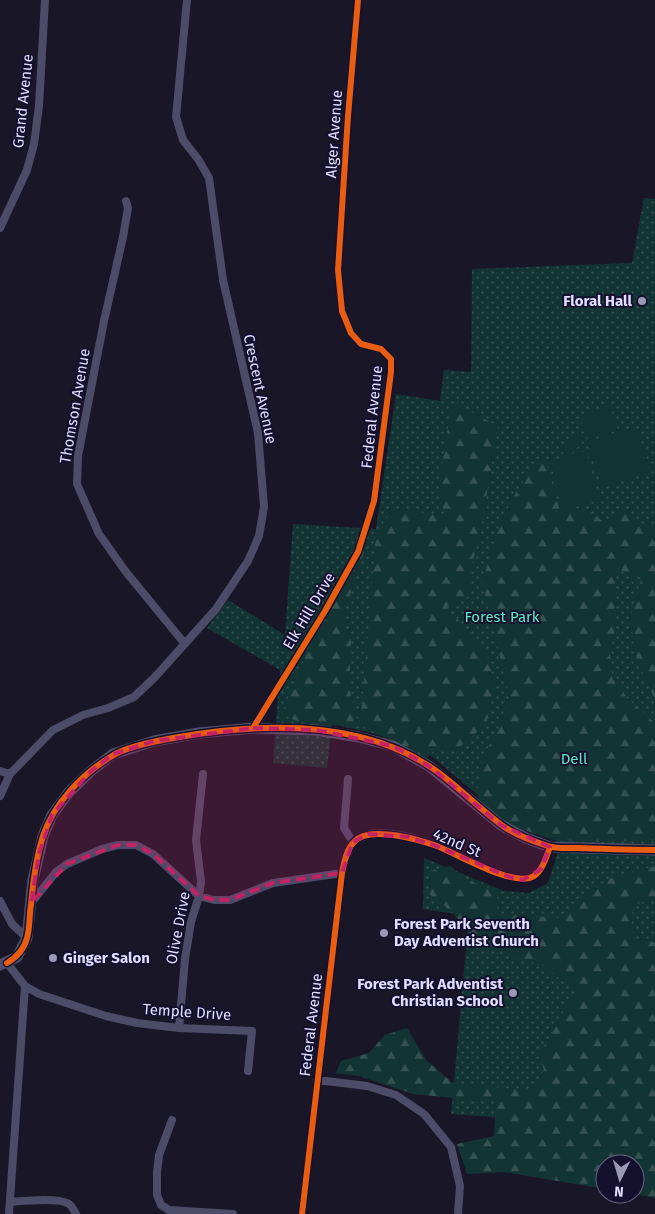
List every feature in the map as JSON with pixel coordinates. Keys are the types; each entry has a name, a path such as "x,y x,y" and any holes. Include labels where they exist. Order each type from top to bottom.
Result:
{"main road":[{"path":"4,964 17,957 27,938 38,854 43,836 52,814 69,792 91,771 113,754 154,741 199,733 253,728 316,730 359,737 393,746 429,766 501,825 526,838 550,847 655,850"}],"street":[{"name":"Grand Avenue","path":"0,228 27,170 34,144 40,97 45,0"},
{"name":"Crescent Avenue","path":"0,796 10,774 53,730 83,714 108,708 134,697 155,677 216,609 248,561 258,536 264,507 258,434 223,280 209,178 198,159 183,140 176,117 187,0"},
{"name":"Alger Avenue","path":"338,270 358,0"},
{"name":"Thomson Avenue","path":"126,201 128,208 123,237 104,321 78,456 78,484 99,534 126,572 185,644"},
{"name":"Federal Avenue","path":"338,270 342,311 351,333 361,344 381,349 391,359 391,372 374,501"},
{"name":"Elk Hill Drive","path":"253,728 326,611 358,552 374,501"},
{"path":"0,771 10,774"},
{"name":"Olive Drive","path":"178,1028 184,959 190,922 199,896 201,882 196,840 203,774"},
{"path":"348,779 344,828 353,842"},
{"name":"42nd St","path":"353,842 368,834 408,837 436,846 473,864 523,880 533,877 541,869 550,847"},
{"name":"Federal Avenue","path":"302,1214 342,873 346,857 353,842"},
{"path":"31,903 56,872 67,864 102,849 118,845 136,845 153,854 199,896 214,900 230,900 273,883 342,873"},
{"path":"0,901 12,924 27,938"},
{"path":"4,964 26,986 9,1214"},
{"name":"Temple Drive","path":"26,986 39,994 58,1001 106,1016 137,1023 178,1028 252,1031 248,1072"},
{"path":"317,1080 367,1086 396,1095 424,1114 451,1148 460,1186 458,1214"},
{"path":"172,1120 159,1155 157,1195 161,1205 169,1210 233,1214"},
{"path":"10,1202 30,1200 63,1202 70,1205 76,1214"}],"highlighted area":[{"path":"253,728 316,730 393,746 429,766 501,825 550,847 541,869 523,880 509,877 436,846 408,837 368,834 353,842 342,873 273,883 230,900 214,900 199,896 153,854 136,845 118,845 67,864 31,903 39,854 52,815 91,771 113,754 154,741"}],"green space":[{"name":"Forest Park","path":"644,198 655,199 655,1197 645,1180 645,1154 595,1154 595,1158 534,1120 451,1114 469,916 423,909 424,858 504,891 529,893 548,883 557,855 555,830 490,805 419,746 368,732 332,724 327,768 273,763 280,670 207,628 228,600 285,635 293,524 376,529 396,394 440,401 444,370 471,372 472,269 632,263"},
{"path":"458,405 498,426 481,528 470,574 468,597 446,607 486,650 495,688 486,724 455,751 435,749 427,758 369,729 360,728 376,537 392,509 445,515 438,494 450,414"},
{"path":"610,406 618,430 588,440 580,416"},
{"path":"636,426 650,472 602,487 587,442"},
{"path":"575,433 584,440 571,455 586,451 600,500 563,510 550,461 567,457 561,451"},
{"name":"Dell","path":"544,453 560,511 587,511 606,523 621,510 655,531 655,700 637,661 630,619 641,580 616,568 614,636 610,653 612,674 626,697 655,723 655,840 604,842 553,840 501,822 479,801 477,790 482,759 500,725 509,695 482,583 500,523 518,489"},
{"path":"365,549 344,613 344,625 351,640 349,688 353,703 354,727 300,722 281,715 313,638"},
{"path":"450,866 468,880 497,891 498,913 558,918 608,879 655,866 655,902 647,901 633,905 631,928 638,941 655,942 655,1198 645,1196 645,1154 595,1154 595,1187 503,1172 467,1174 457,1144 494,1136 496,1102 413,1094 359,1076 336,1073 341,1061 369,1053 385,1035 407,1028 426,1060 453,1083 533,1091 544,1069 538,1053 550,1038 566,1007 575,999 574,990 542,965 498,953 470,934 451,911 428,893 431,871"}],"cycle path":[{"path":"253,728 325,611 358,552 374,501 391,372 391,359 381,349 361,344 351,333 342,311 338,270 358,0"},
{"path":"7,963 20,953 26,942 35,870 43,836 54,812 70,790 90,771 118,752 135,746 172,738 242,729 275,728 340,732 371,740 401,751 429,766 504,827 529,839 558,848 655,850"},
{"path":"302,1214 342,873 351,845 362,836 368,835 385,834 406,837 434,845 499,874 525,879 534,876 540,870 550,847"}],"place":[{"name":"Floral Hall","path":"642,301"},
{"name":"Forest Park Seventh Day Adventist Church","path":"384,933"},
{"name":"Ginger Salon","path":"53,958"},
{"name":"Forest Park Adventist Christian School","path":"513,993"}]}
